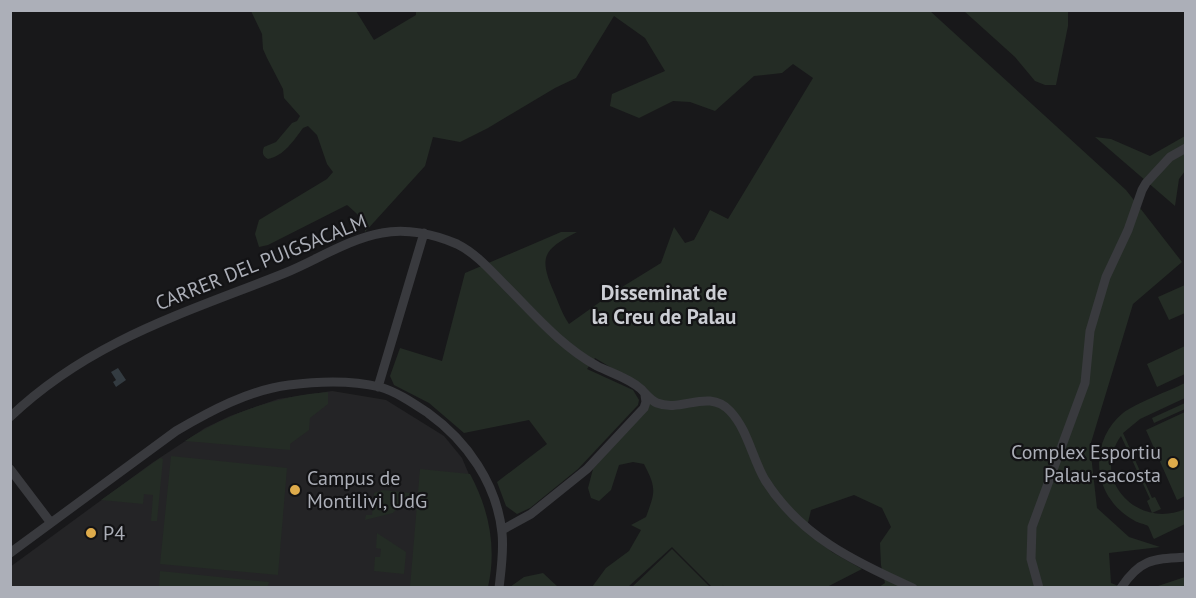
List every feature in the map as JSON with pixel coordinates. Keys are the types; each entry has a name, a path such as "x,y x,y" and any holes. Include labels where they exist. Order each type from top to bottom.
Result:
{"street":[{"path":"1039,588 1031,559 1032,527 1085,383 1090,331 1106,277 1128,230 1146,183 1170,157 1185,148"},
{"name":"CARRER DEL PUIGSACALM","path":"10,417 87,358 120,339 288,272 362,239 383,233 403,231 424,234 456,244 477,257 553,334 569,347 598,366 630,382 658,403 672,405 705,400 718,402 731,412 750,445 764,477 795,518 818,538 860,565 913,588"},
{"path":"378,387 424,234"},
{"path":"10,554 176,431 225,405 287,385 354,383 378,387 404,397 423,409 445,425 479,465 490,490 502,530 499,588"},
{"path":"502,530 513,526 531,514 593,463 644,408 645,395"},
{"path":"10,469 51,523"},
{"path":"1121,588 1129,575 1140,565 1160,559 1185,557"}],"shaded area":[{"path":"251,11 356,11 374,40 416,15 416,11 930,11 1126,190 1182,262 1133,304 1090,446 1097,508 1129,537 1160,547 1109,553 1111,583 1121,587 879,587 885,583 880,543 891,527 882,508 854,495 811,510 806,531 832,552 862,569 827,587 725,588 722,584 724,587 712,587 672,547 628,587 592,587 606,568 629,551 641,530 631,525 646,517 653,491 651,479 644,464 633,462 619,465 611,490 599,501 591,498 588,488 593,469 655,398 647,389 595,358 587,369 633,390 639,400 638,405 578,469 530,508 517,514 506,506 497,482 547,444 529,420 464,433 429,403 394,385 390,376 400,348 442,361 465,273 561,232 577,232 551,249 546,261 548,278 569,324 614,292 661,263 674,227 685,243 694,240 710,210 728,219 813,78 793,64 782,73 754,76 715,111 690,102 673,101 639,118 610,106 612,94 665,71 645,38 614,16 576,78 460,142 433,137 425,166 365,232 362,220 347,205 268,245 259,247 255,234 259,220 327,179 333,172 327,164 317,135 308,126 303,128 279,155 268,159 264,155 264,147 276,142 300,116 284,98 283,89 263,49 262,34"},
{"path":"964,11 1068,11 1068,26 1056,85 1045,85 1035,81 1015,57"},
{"path":"1185,136 1185,171 1179,179 1175,206 1095,137 1111,139 1150,156"},
{"path":"1185,285 1185,313 1169,320 1158,297"},
{"path":"1185,346 1185,374 1157,387 1147,364"},
{"path":"118,368 126,380 116,387 113,382 116,380 111,372"},
{"path":"1185,383 1185,398 1140,419 1123,433 1152,498 1155,497 1161,509 1153,513 1167,514 1185,509 1185,524 1154,539 1148,526 1125,515 1111,500 1101,478 1100,454 1107,432 1123,413","holes":["1121,436 1150,499 1147,501 1152,513 1135,506 1123,497 1115,484 1111,468 1113,452"]},
{"name":"Campus de Montilivi, UdG","path":"332,391 386,400 444,436 462,458 482,505 487,588 11,588 10,567 152,463 205,428 230,416 278,399"},
{"path":"328,392 328,404 310,418 309,430 290,444 290,450 185,441 236,414 290,397"},
{"path":"1185,403 1185,409 1154,423 1152,418"},
{"name":"Complex Esportiu Palau-sacosta","path":"1185,412 1185,496 1177,500 1146,430"},
{"path":"171,456 287,468 278,575 160,564"},
{"path":"160,458 163,459 157,521 151,521 153,495 144,494 143,504 101,500"},
{"path":"420,469 470,474 477,487 490,529 492,558 488,587 410,587"},
{"path":"383,490 411,493 393,513 365,520 366,515 372,515 374,493"},
{"path":"377,533 406,552 404,574 374,571 375,557 380,557 381,549 376,548"},
{"path":"672,549 710,587 632,587"},
{"path":"160,571 269,582 267,588 159,587"},
{"path":"543,573 558,587 510,587 524,577"},
{"path":"1185,577 1185,587 1155,587"}],"place":[{"name":"Complex Esportiu Palau-sacosta","path":"1173,463"},
{"name":"Campus de Montilivi, UdG","path":"295,490"},
{"name":"P4","path":"91,533"}],"district":[{"name":"Disseminat de la Creu de Palau","path":"664,304"}]}
